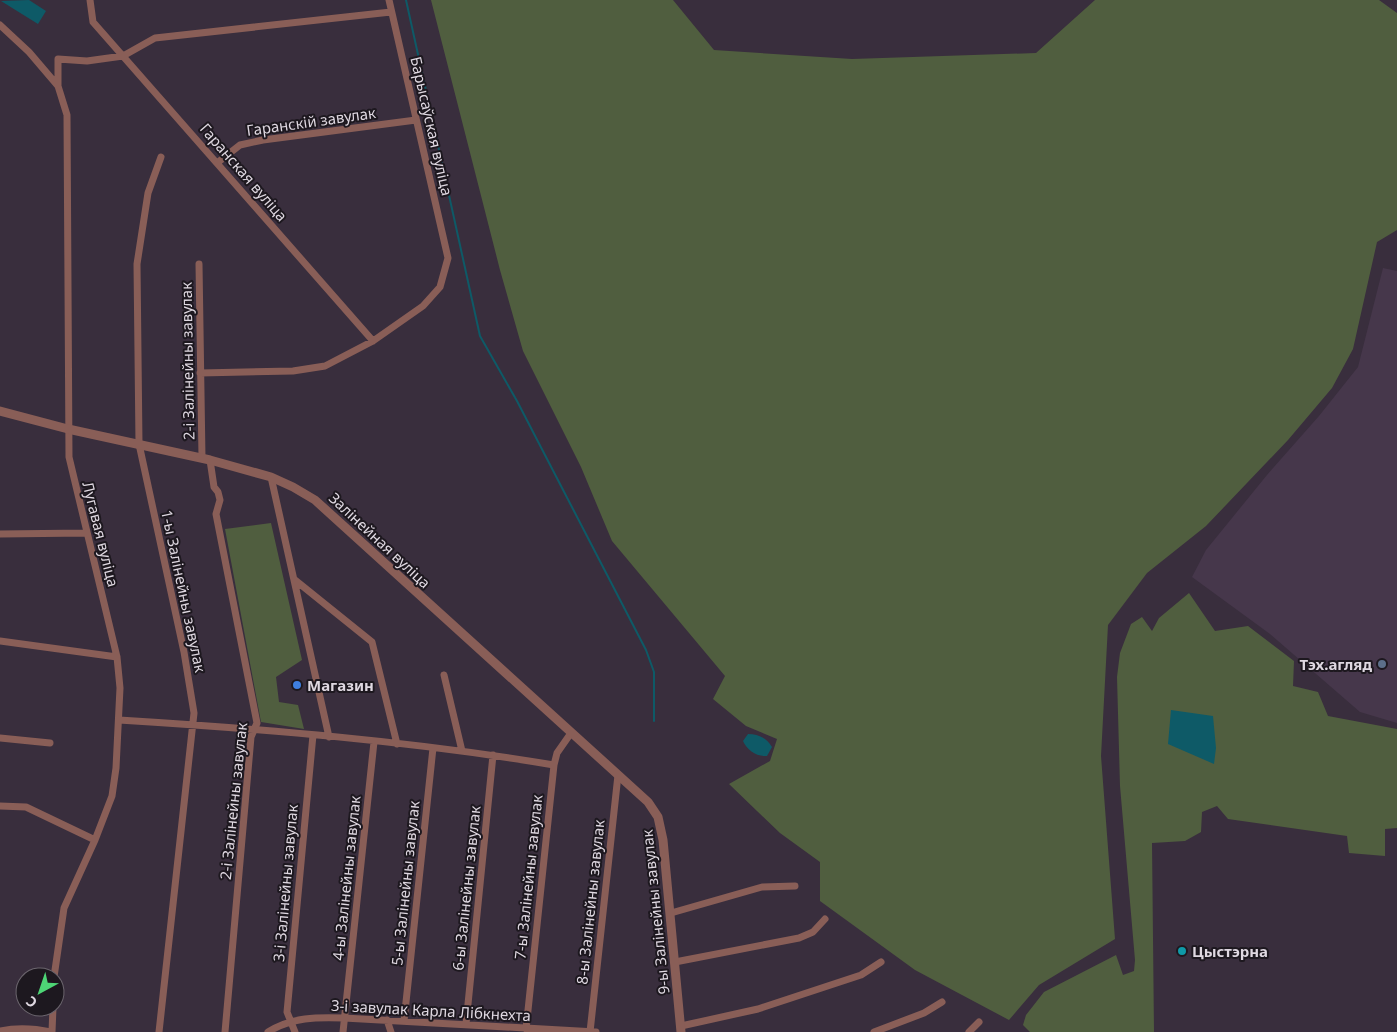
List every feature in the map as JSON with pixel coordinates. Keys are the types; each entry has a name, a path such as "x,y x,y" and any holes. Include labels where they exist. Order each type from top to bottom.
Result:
{"street":[{"name":"Гаранская вуліца","path":"90,0 93,22 374,341"},
{"name":"Барысаўская вуліца","path":"374,341 414,314 440,287 448,258 389,0"},
{"path":"58,86 58,60 87,61 123,56 155,38 391,12"},
{"path":"0,25 29,52 58,86"},
{"name":"Лугавая вуліца","path":"55,967 64,908 95,840 112,796 116,768 120,688 117,657 68,457 67,115 58,86"},
{"name":"Гаранскій завулак","path":"217,163 240,145 263,140 416,120"},
{"name":"1-ы Залінейны завулак","path":"159,1032 194,713 184,652 139,444 137,264 148,193 160,157"},
{"name":"2-і Залінейны завулак","path":"200,264 200,373 206,459 220,500 216,514 257,723 251,736 225,1032"},
{"path":"200,373 293,371 325,366 374,341"},
{"name":"Залінейная вуліца","path":"0,411 68,429 206,459 271,477 294,487 315,500 618,775"},
{"path":"271,477 329,737"},
{"path":"0,534 86,534"},
{"path":"295,580 372,642 397,744"},
{"path":"0,641 117,657"},
{"path":"444,675 462,751"},
{"path":"119,720 255,729 462,751 554,765"},
{"name":"7-ы Залінейны завулак","path":"527,1030 554,765 557,753 571,733"},
{"name":"3-і Залінейны завулак","path":"295,1032 287,1012 313,735"},
{"path":"0,738 50,743"},
{"name":"4-ы Залінейны завулак","path":"343,1032 374,742"},
{"name":"5-ы Залінейны завулак","path":"404,1021 433,748"},
{"name":"6-ы Залінейны завулак","path":"466,1024 493,755"},
{"name":"9-ы Залінейны завулак","path":"618,775 648,802 658,817 663,840 671,913 681,1029"},
{"name":"8-ы Залінейны завулак","path":"590,1032 618,775"},
{"path":"0,806 26,806 95,840"},
{"path":"671,913 762,887 795,886"},
{"path":"675,962 798,938 814,932 825,918"},
{"path":"681,1029 758,1009 861,975 881,962"},
{"path":"874,1032 924,1013 942,1002"},
{"path":"0,1031 12,1028 28,1028 52,1032 53,1017"},
{"name":"3-і завулак Карла Лібкнехта","path":"268,1032 290,1022 312,1017 452,1023 527,1030 596,1032"},
{"path":"387,1020 391,1032"},
{"path":"969,1032 980,1022"},
{"path":"452,1023 456,1032"}],"shaded area":[{"path":"1383,268 1397,271 1397,723 1360,712 1270,634 1192,577 1206,550 1358,367"}],"green space":[{"path":"431,0 673,0 714,50 852,59 1036,53 1095,0 1379,0 1397,13 1397,230 1377,242 1353,349 1332,388 1288,440 1206,526 1147,573 1108,625 1101,756 1115,939 1039,985 1009,1020 915,970 820,901 820,862 780,833 729,784 770,761 777,739 746,726 713,699 725,676 612,541 581,467 523,351 500,270"},
{"path":"271,523 302,660 276,677 279,702 298,705 304,729 261,722 225,529"},
{"path":"1189,593 1215,631 1248,626 1294,661 1293,686 1318,692 1328,716 1397,729 1397,828 1385,829 1385,856 1349,853 1347,836 1228,819 1217,806 1202,812 1201,832 1185,841 1152,843 1154,1032 1030,1032 1023,1025 1026,1015 1044,992 1116,955 1123,975 1134,971 1135,960 1120,786 1117,677 1120,653 1131,624 1142,617 1152,631 1159,618"}],"water":[{"path":"29,0 46,11 38,24 1,1"},
{"path":"1171,710 1213,716 1216,748 1214,764 1168,744"},
{"path":"748,734 762,737 768,741 772,747 767,756 756,754 747,747 743,741"}],"waterway":[{"path":"406,0 480,336 517,401 646,650 654,672 654,721"}],"place":[{"name":"Тэх.агляд","path":"1382,664"},
{"name":"Магазин","path":"297,685"},
{"name":"Цыстэрна","path":"1182,951"}]}
